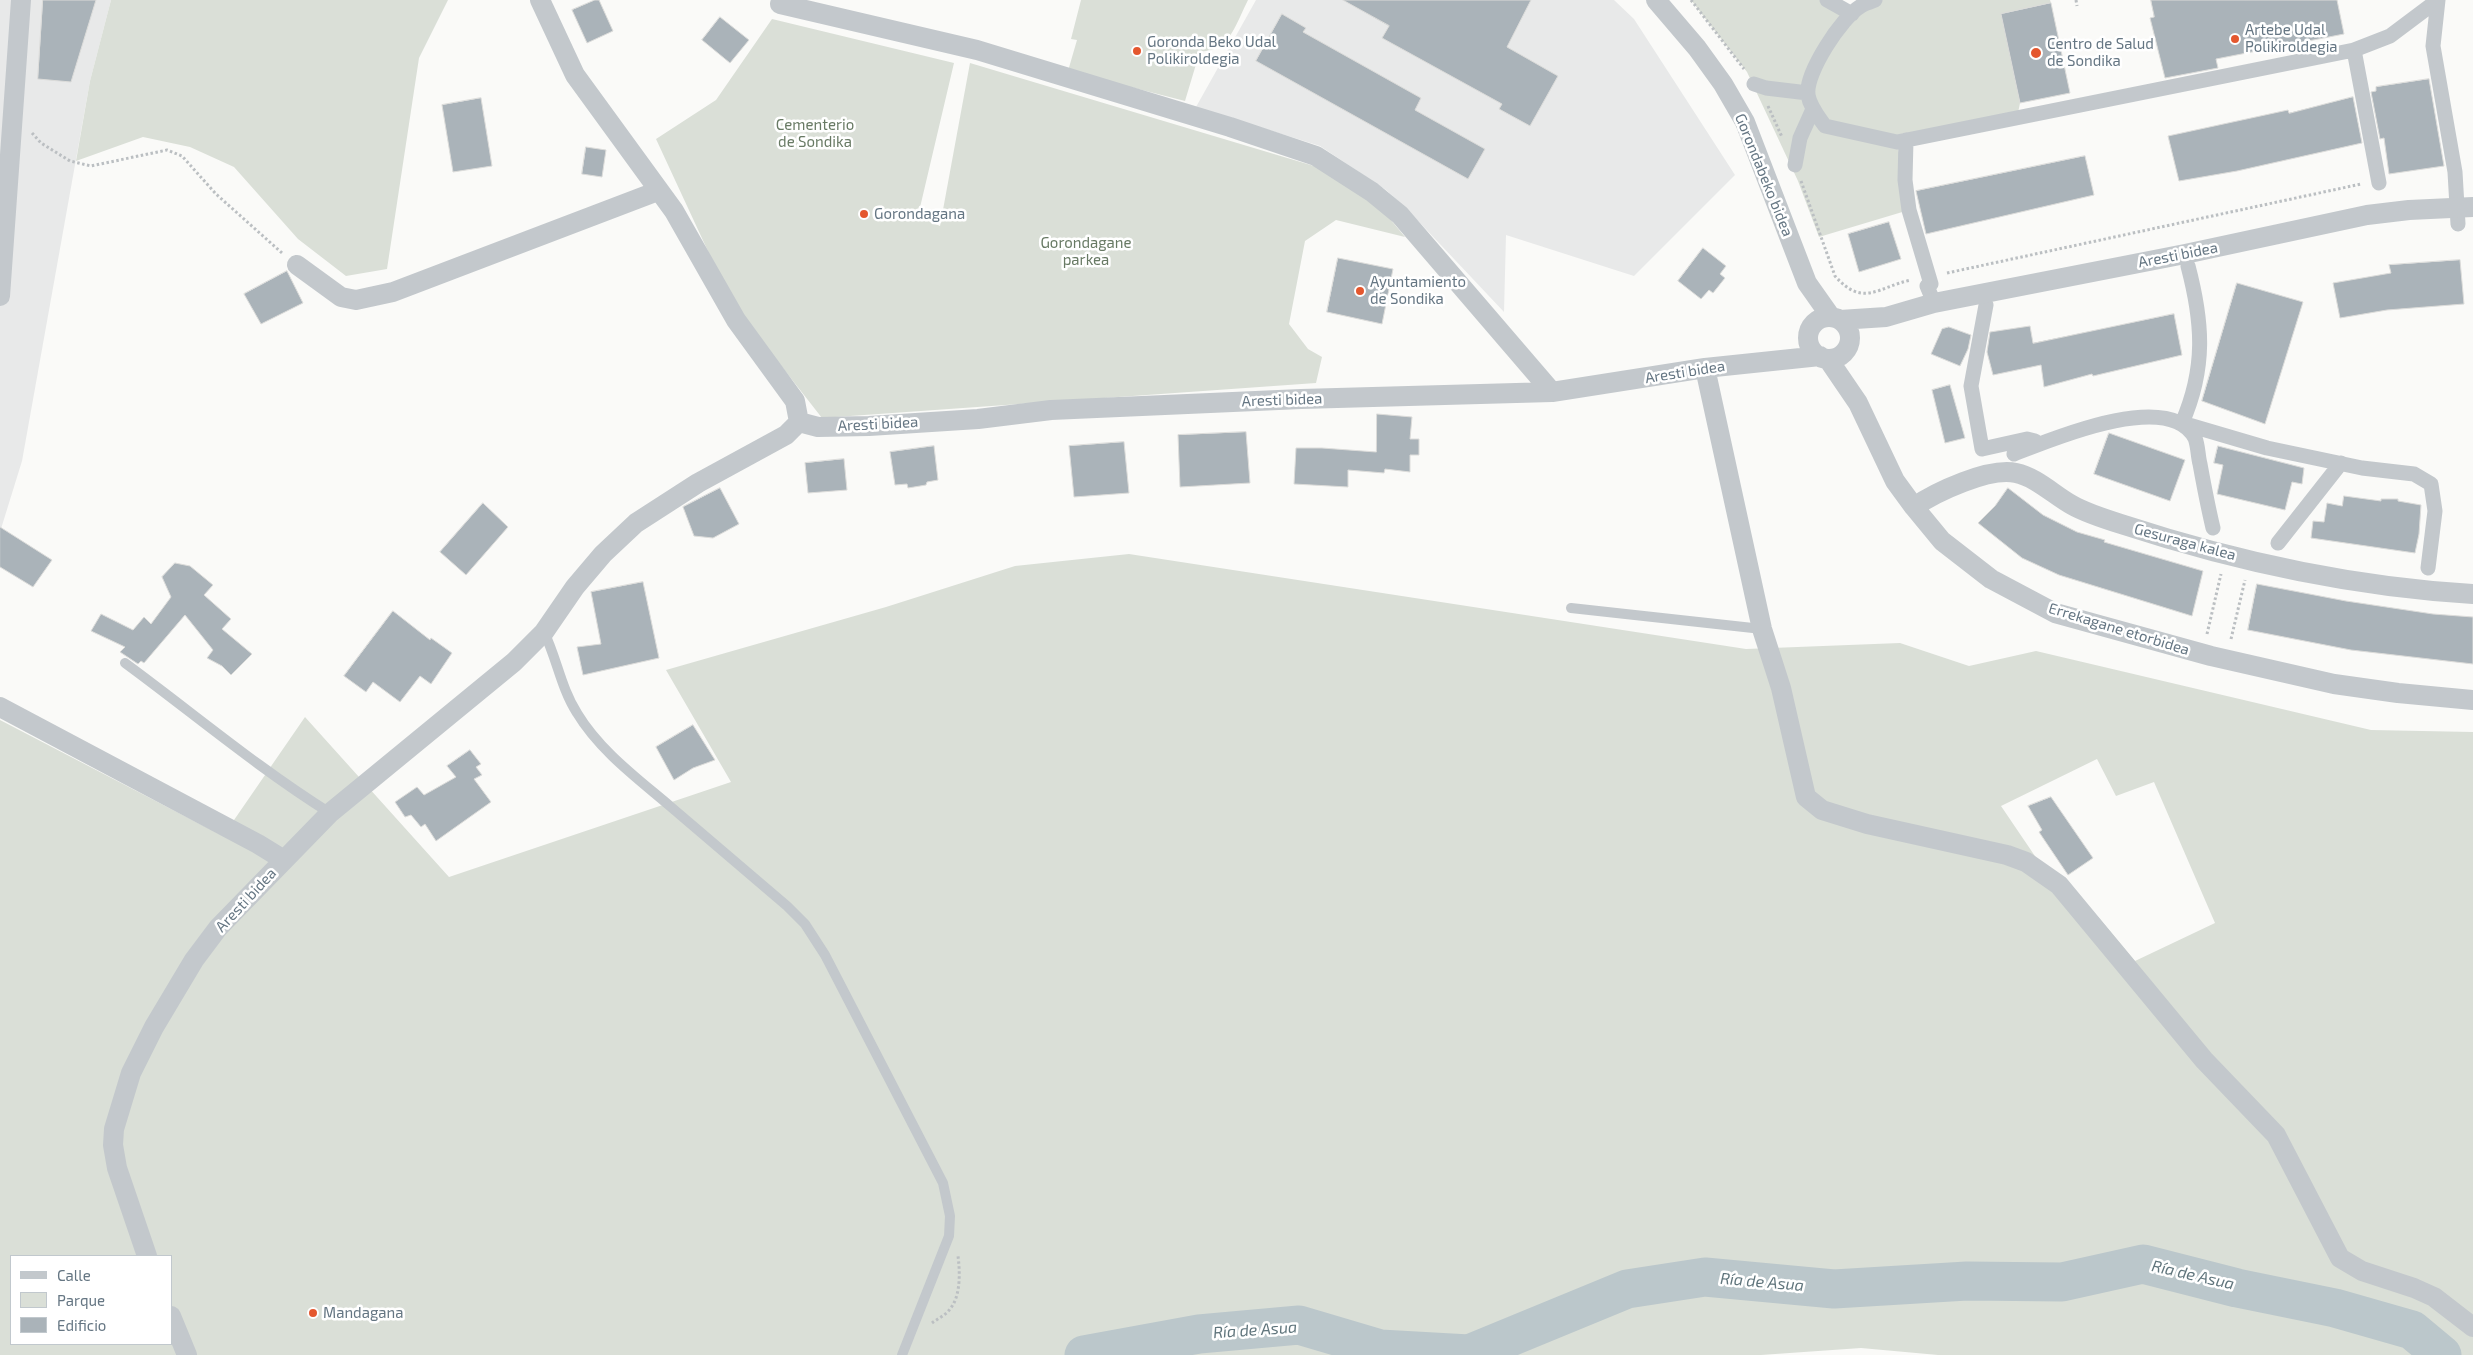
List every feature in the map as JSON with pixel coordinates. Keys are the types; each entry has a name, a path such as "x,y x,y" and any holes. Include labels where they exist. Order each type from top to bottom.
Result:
{"street":[{"path":"0,296 6,133 21,0"},
{"path":"540,0 574,75 674,211 736,320 795,401 799,422"},
{"name":"Gorondabeko bidea","path":"1656,0 1697,48 1723,84 1745,122 1807,283 1836,318"},
{"path":"1827,0 1852,14"},
{"path":"1875,0 1861,6 1844,21 1812,71 1808,93 1813,109 1825,126 1897,142 2354,50 2390,36 2438,0"},
{"path":"2438,0 2434,46 2463,212"},
{"path":"780,4 977,50 1230,127 1316,156 1372,192 1400,215 1552,392"},
{"path":"2354,50 2379,183"},
{"path":"1754,84 1766,88 1808,93"},
{"path":"1795,165 1800,138 1813,109"},
{"path":"1906,140 1905,180 1909,210 1931,284 1927,286 1934,304"},
{"path":"297,265 341,297 356,300 366,298 393,292 658,191"},
{"name":"Aresti bidea","path":"1836,318 1886,317 1934,304 2367,215 2463,212"},
{"path":"2182,423 2193,397 2201,338 2197,301 2188,266"},
{"name":"Gorondabeko bidea","path":"1807,283 1809,333"},
{"path":"1986,305 1971,386 1982,449 2028,439 2042,443"},
{"name":"Aresti bidea","path":"147,1255 117,1168 113,1145 114,1129 131,1073 154,1027 194,960 218,928 330,812 514,662 544,632 575,586 603,554 636,523 698,483 786,435 799,422 818,427 869,426 1090,408 1310,398 1552,392 1705,368 1836,352 1886,317"},
{"path":"1836,318 1848,329 1836,352 1811,348 1809,333 1818,320 1836,318"},
{"name":"Aresti bidea","path":"1764,360 1809,333"},
{"name":"Errekagane etorbidea","path":"1836,352 1858,404 1895,481 1942,541 1991,579 2055,613 2211,656 2334,684 2398,693 2473,700"},
{"path":"1705,368 1762,629 1781,688 1806,797 1822,810 1867,824 2006,855 2026,862 2059,885 2204,1060 2276,1135 2340,1258 2362,1271 2414,1288 2434,1297 2473,1327"},
{"path":"2014,454 2069,432 2131,418 2162,417 2268,448 2341,463 2414,474 2431,484 2435,511 2428,568"},
{"path":"2182,423 2195,439 2213,528"},
{"path":"2278,543 2341,463"},
{"name":"Gesuraga kalea","path":"1914,507 1931,496 1996,472 2016,472 2073,506 2120,524 2238,557 2344,579 2437,592 2473,594"},
{"path":"0,707 258,844 284,860"},
{"path":"172,1318 187,1355"}],"lane":[{"path":"1571,608 1762,629"},
{"path":"544,632 551,646 563,688 576,713 594,738 623,766 766,888 805,924 825,955 943,1183 950,1216 949,1236 902,1355"},
{"path":"124,663 200,718 245,754 330,812"}],"path":[{"path":"2076,0 2077,6"},
{"path":"6,133 32,133 40,144 70,160 91,166 167,150 182,156 216,194 297,265"},
{"path":"2142,231 2360,184 2379,183"},
{"path":"2206,639 2223,565"},
{"path":"2229,645 2247,571"},
{"path":"931,1324 950,1309 957,1297 960,1268 956,1243 949,1236"}],"shaded area":[{"path":"0,0 111,0 90,81 22,461 0,532"},
{"path":"1256,0 1614,0 1634,19 1735,175 1634,276 1506,235 1504,312 1406,208 1386,190 1320,146 1196,107"}],"green space":[{"path":"111,0 448,0 419,58 387,269 346,276 298,239 234,167 190,147 143,137 76,161 90,81"},
{"name":"Goronda Beko Udal Polikiroldegia","path":"1081,0 1248,0 1236,26 1225,42 1210,51 1200,51 1185,101 1068,71 1077,40 1071,39"},
{"path":"1691,0 1827,0 1852,14 1875,0 2050,0 2051,3 2002,14 2020,103 2017,118 1897,142 1909,210 1819,237 1798,181 1747,72"},
{"name":"Gorondagane parkea","path":"772,19 954,63 918,216 940,226 970,63 1314,166 1381,208 1405,237 1336,220 1305,241 1289,324 1308,349 1322,357 1316,383 822,418 732,303 656,139 716,100"},
{"path":"1129,554 1746,649 1900,643 1969,666 2036,651 2371,730 2473,732 2473,1355 1938,1355 1861,1348 1761,1355 0,1355 0,720 223,836 305,717 449,877 731,782 666,670 886,607 1015,566","holes":["2097,759 2116,796 2154,782 2215,923 2135,961 2099,918 2041,865 2001,806"]}],"building":[{"path":"43,0 96,0 71,82 38,79"},
{"path":"599,0 613,31 587,43 572,10"},
{"path":"1343,0 1531,0 1507,47 1558,76 1530,126 1499,109 1502,104 1382,38 1389,26"},
{"name":"Artebe Udal Polikiroldegia","path":"2151,0 2337,0 2344,34 2216,59 2218,68 2165,78 2150,18 2154,17"},
{"name":"Centro de Salud de Sondika","path":"2051,3 2070,93 2020,103 2001,14"},
{"path":"1282,14 1306,28 1303,32 1421,98 1415,110 1485,149 1468,179 1256,61"},
{"path":"720,17 749,40 730,63 702,40"},
{"path":"2429,79 2444,166 2389,174 2384,138 2380,139 2371,92 2376,91 2376,87"},
{"path":"2353,97 2362,143 2237,171 2179,181 2168,136 2288,110 2289,113"},
{"path":"481,98 492,166 453,172 442,105"},
{"path":"586,147 606,150 602,177 582,174"},
{"path":"2085,156 2094,195 1926,234 1916,191"},
{"path":"1889,222 1901,259 1859,272 1848,234"},
{"path":"1703,248 1726,266 1720,274 1725,278 1713,293 1709,290 1701,299 1678,281"},
{"name":"Ayuntamiento de Sondika","path":"1338,258 1393,269 1382,324 1327,312"},
{"path":"2460,260 2464,304 2387,310 2340,318 2333,283 2391,273 2389,265"},
{"path":"287,271 303,303 261,324 244,294"},
{"path":"2237,283 2303,302 2265,424 2202,401"},
{"path":"2174,314 2182,355 2093,376 2092,374 2044,387 2041,365 1993,375 1987,352 1990,332 2030,326 2033,343"},
{"path":"1949,327 1971,335 1968,349 1960,366 1931,354 1942,329"},
{"path":"1950,385 1965,438 1945,443 1932,390"},
{"path":"1377,414 1412,417 1410,439 1419,439 1419,455 1410,455 1410,472 1385,469 1384,473 1348,470 1348,487 1294,484 1296,448 1376,452"},
{"path":"1246,432 1250,483 1180,487 1178,435"},
{"path":"2109,433 2185,460 2170,501 2094,474"},
{"path":"1124,442 1129,493 1074,497 1069,446"},
{"path":"934,446 938,480 927,482 926,485 908,488 907,484 895,485 890,452"},
{"path":"2218,446 2304,468 2302,484 2292,482 2285,510 2217,494 2223,465 2214,463"},
{"path":"844,459 847,490 808,493 805,463"},
{"path":"720,488 739,524 713,538 694,536 683,507"},
{"path":"2008,488 2043,515 2077,532 2105,540 2104,542 2203,571 2192,616 2059,575 2022,558 1978,523 1995,506"},
{"path":"2344,496 2381,501 2381,499 2398,499 2398,501 2421,505 2419,534 2415,553 2311,538 2313,521 2324,522 2327,503 2342,506"},
{"path":"483,503 508,527 466,575 440,552"},
{"path":"0,527 52,560 33,587 0,567"},
{"path":"175,563 190,566 213,585 204,595 231,619 222,629 252,654 231,675 222,666 207,658 213,650 185,615 144,663 141,661 138,664 120,652 125,647 91,631 101,614 133,630 144,617 151,624 171,597 162,577"},
{"path":"643,582 659,658 583,675 577,647 601,644 591,592"},
{"path":"2257,584 2346,601 2433,614 2473,617 2473,664 2351,650 2248,630"},
{"path":"393,611 430,640 431,638 452,653 431,684 420,676 400,702 373,682 366,692 344,676"},
{"path":"693,725 715,760 693,768 674,780 656,747"},
{"path":"470,750 481,764 476,767 482,775 474,779 491,802 436,841 425,824 421,827 411,815 405,817 395,802 417,787 424,795 456,777 447,766"},
{"path":"2051,797 2093,858 2068,875 2039,832 2042,830 2028,806"}],"waterway":[{"name":"Ría de Asua","path":"1084,1355 1199,1334 1299,1325 1380,1349 1469,1354 1627,1289 1705,1277 1834,1289 1967,1281 2062,1282 2143,1264 2237,1288 2335,1308 2412,1330 2442,1355"}],"place":[{"name":"Artebe Udal Polikiroldegia","path":"2235,39"},
{"name":"Goronda Beko Udal Polikiroldegia","path":"1137,51"},
{"name":"Centro de Salud de Sondika","path":"2036,53"},
{"name":"Gorondagana","path":"864,214"},
{"name":"Ayuntamiento de Sondika","path":"1360,291"},
{"name":"Mandagana","path":"313,1313"}],"park label":[{"name":"Cementerio de Sondika","path":"815,134"}]}
